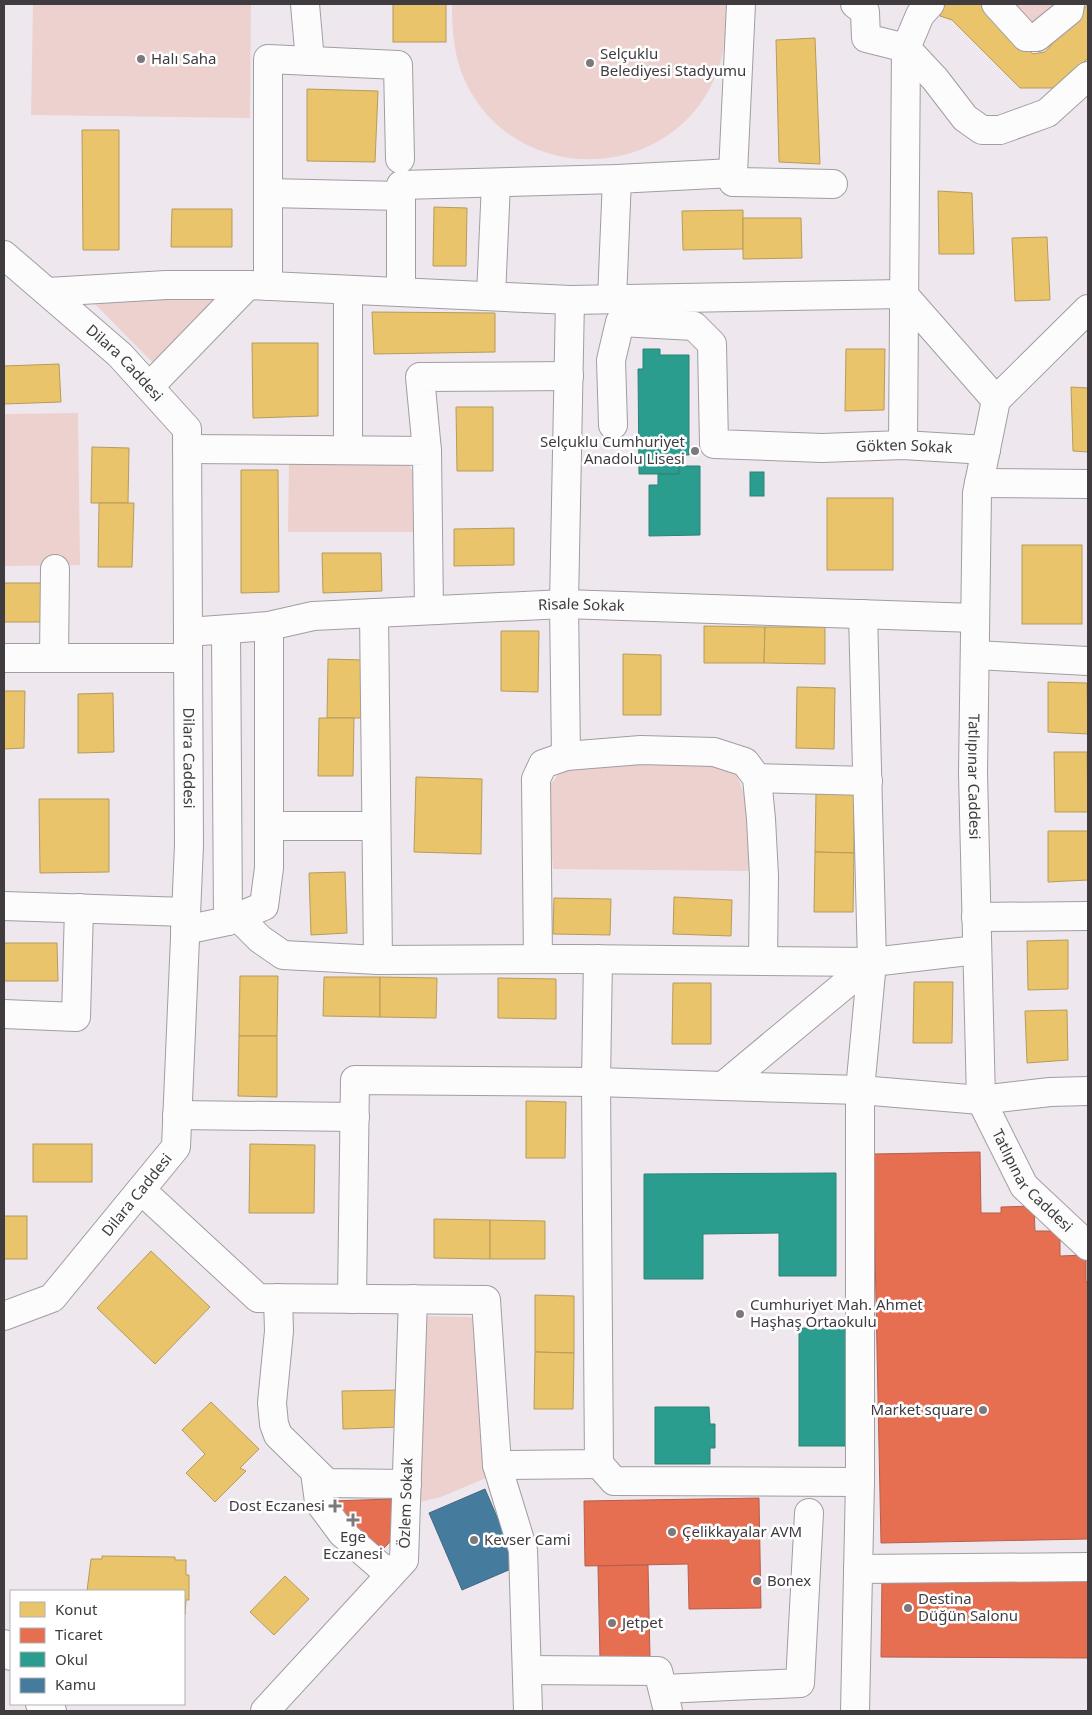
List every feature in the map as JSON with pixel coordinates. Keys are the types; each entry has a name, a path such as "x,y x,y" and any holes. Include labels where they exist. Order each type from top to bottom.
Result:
{"street":[{"path":"304,4 310,61"},
{"path":"740,4 733,182 832,184"},
{"path":"854,4 866,12 866,38 906,48 935,79 964,118 982,130 1000,130 1047,112 1088,76"},
{"path":"903,445 906,48 920,15 930,4"},
{"path":"996,4 1026,37 1037,37 1069,11 1070,4"},
{"path":"150,387 258,286 268,193 268,59 398,65 400,160"},
{"path":"400,292 401,185 616,179 733,173"},
{"path":"612,300 616,179"},
{"path":"491,296 496,183"},
{"path":"268,193 401,196"},
{"name":"Dilara Caddesi","path":"4,255 120,355 187,429 189,845 176,1147 52,1298 4,1316"},
{"path":"48,292 166,285 258,286 570,300 903,294 996,400 1088,309"},
{"path":"348,290 348,450"},
{"path":"566,756 564,604 570,300"},
{"name":"Gökten Sokak","path":"613,424 611,360 620,322 694,326 712,344 714,444 822,448 903,445 986,450"},
{"path":"429,610 427,451 420,377 569,376"},
{"name":"Tatlıpınar Caddesi","path":"996,400 977,493 973,774 981,1100 1024,1186 1088,1246"},
{"path":"187,448 427,451"},
{"path":"979,483 1088,484"},
{"path":"54,658 55,569"},
{"name":"Risale Sokak","path":"4,658 54,658 188,645 226,630 269,626 313,616 564,604 975,618"},
{"path":"374,613 378,960"},
{"path":"855,1711 860,1482 860,1090 872,962 863,614"},
{"path":"4,906 79,908 186,921 233,919 264,906 269,868 269,626"},
{"path":"226,630 233,919"},
{"path":"974,655 1088,661"},
{"path":"538,959 536,780 543,764 566,756 641,750 714,752 745,762 757,778 764,876 763,961"},
{"path":"757,778 868,781"},
{"path":"269,826 376,826"},
{"path":"4,1014 76,1017 79,908"},
{"path":"976,917 1088,916"},
{"path":"233,919 283,955 378,960 598,959 872,962 977,950"},
{"path":"598,959 596,1082 599,1464 614,1481 860,1482"},
{"path":"724,1086 872,962"},
{"path":"352,1299 355,1080 596,1082 860,1090 981,1100 1050,1092 1088,1091"},
{"path":"177,1115 355,1117"},
{"path":"141,1190 258,1298 486,1300 497,1465 523,1550 528,1711"},
{"path":"278,1298 279,1331 272,1402 274,1424 278,1435 327,1483 407,1484"},
{"name":"Özlem Sokak","path":"265,1711 404,1560 413,1299"},
{"path":"497,1465 599,1464"},
{"path":"315,1472 319,1502 342,1533 390,1575"},
{"path":"527,1670 658,1671 666,1700 800,1683 809,1513"},
{"path":"858,1569 1088,1567"}],"shaded area":[{"name":"Halı Saha","path":"33,4 251,4 250,118 31,115"},
{"name":"Selçuklu Belediyesi Stadyumu","path":"452,4 726,4 723,52 719,67 699,105 670,134 635,152 597,159 558,156 521,142 489,117 465,81 458,63 454,44"},
{"path":"1007,4 1061,4 1041,26 1022,20"},
{"path":"224,296 154,364 90,299"},
{"path":"78,413 80,565 4,566 4,414"},
{"path":"289,460 405,460 417,477 418,532 288,532"},
{"path":"698,759 736,772 752,817 750,871 553,869 547,789 564,767"},
{"path":"425,1316 471,1317 478,1329 486,1478 441,1497 420,1502 418,1321"}],"building: Konut":[{"path":"393,4 446,4 446,42 393,42"},
{"path":"946,4 983,4 1033,54 1045,52 1088,4 1088,58 1059,88 1020,88 952,20 940,16 941,8"},
{"path":"815,38 820,164 779,162 776,40"},
{"path":"307,89 378,91 375,162 307,161"},
{"path":"82,130 119,130 119,250 83,250"},
{"path":"938,191 972,193 974,254 939,254"},
{"path":"434,207 467,208 466,266 433,266"},
{"path":"172,209 232,209 232,247 171,247"},
{"path":"743,210 743,249 683,250 682,211"},
{"path":"743,218 801,218 802,258 743,259"},
{"path":"1047,237 1050,300 1015,301 1012,238"},
{"path":"372,312 495,313 495,352 374,354"},
{"path":"252,343 318,343 318,416 253,418"},
{"path":"846,349 885,349 884,410 845,411"},
{"path":"59,364 61,402 4,404 4,366"},
{"path":"1071,387 1088,388 1088,452 1073,451"},
{"path":"456,407 493,407 493,471 457,471"},
{"path":"92,447 129,448 128,503 91,503"},
{"path":"241,470 278,470 279,592 241,593"},
{"path":"827,498 893,498 893,570 827,570"},
{"path":"99,503 134,503 132,567 98,567"},
{"path":"514,528 514,565 454,566 454,529"},
{"path":"1022,545 1082,545 1082,624 1022,624"},
{"path":"322,553 381,553 382,591 323,593"},
{"path":"4,583 47,583 48,622 4,622"},
{"path":"704,626 765,627 764,663 704,663"},
{"path":"765,627 825,627 825,664 764,663"},
{"path":"501,631 539,631 538,692 501,691"},
{"path":"623,654 661,655 661,715 623,715"},
{"path":"328,659 363,660 362,718 327,718"},
{"path":"1048,682 1087,683 1088,734 1048,732"},
{"path":"797,687 835,688 834,749 796,748"},
{"path":"4,691 25,691 24,748 4,749"},
{"path":"113,693 114,752 78,753 78,694"},
{"path":"319,718 354,718 353,776 318,776"},
{"path":"1054,752 1087,752 1088,812 1055,812"},
{"path":"416,777 482,779 481,854 414,852"},
{"path":"816,793 854,793 854,853 815,852"},
{"path":"39,799 109,799 109,872 40,873"},
{"path":"1048,831 1088,831 1088,880 1048,882"},
{"path":"815,852 854,853 853,912 814,912"},
{"path":"345,872 347,933 311,935 309,873"},
{"path":"674,897 732,900 731,936 673,934"},
{"path":"554,898 611,899 610,935 553,934"},
{"path":"1068,940 1068,989 1028,990 1027,941"},
{"path":"4,943 57,943 58,981 4,981"},
{"path":"240,976 278,976 277,1036 239,1036"},
{"path":"324,977 380,977 380,1017 323,1016"},
{"path":"380,977 437,978 436,1018 380,1017"},
{"path":"498,978 556,979 556,1019 498,1018"},
{"path":"914,982 953,982 952,1043 913,1043"},
{"path":"673,983 711,983 711,1044 672,1044"},
{"path":"1067,1010 1068,1060 1027,1063 1025,1011"},
{"path":"239,1036 277,1036 277,1097 238,1096"},
{"path":"526,1101 566,1102 565,1158 526,1158"},
{"path":"33,1144 92,1144 92,1182 33,1182"},
{"path":"250,1144 315,1145 314,1213 249,1213"},
{"path":"4,1216 27,1216 27,1259 4,1259"},
{"path":"434,1219 490,1220 490,1259 434,1258"},
{"path":"490,1220 545,1221 545,1259 490,1259"},
{"path":"151,1251 210,1307 155,1364 97,1308"},
{"path":"535,1295 574,1296 574,1353 535,1352"},
{"path":"535,1352 574,1353 573,1409 534,1409"},
{"path":"401,1390 402,1427 343,1429 342,1391"},
{"path":"211,1402 259,1449 240,1468 246,1471 215,1502 186,1473 205,1454 182,1430"},
{"path":"102,1556 175,1557 175,1560 186,1560 186,1575 189,1575 189,1600 186,1600 185,1615 185,1590 87,1590 91,1559 102,1559"},
{"path":"285,1576 309,1599 274,1635 250,1612"}],"building: Ticaret":[{"name":"Market square","path":"980,1152 981,1213 1001,1213 1001,1207 1034,1206 1035,1231 1060,1231 1060,1256 1086,1255 1086,1282 1088,1282 1088,1539 881,1543 873,1154"},
{"name":"Çelikkayalar AVM","path":"759,1498 761,1608 689,1609 688,1564 585,1566 584,1501"},
{"path":"392,1499 394,1538 380,1552 329,1506 331,1501"},
{"path":"648,1565 650,1658 600,1659 598,1566"},
{"path":"882,1575 1088,1576 1088,1658 881,1657"}],"building: Okul":[{"path":"643,349 660,349 660,355 689,355 689,455 679,455 679,474 639,474 638,369 643,369"},
{"path":"679,466 700,466 700,535 649,536 649,485 658,485 658,474 679,474"},
{"path":"750,472 764,472 764,496 750,496"},
{"path":"836,1173 836,1276 779,1276 779,1233 703,1234 703,1279 644,1279 644,1174"},
{"path":"799,1328 849,1328 849,1446 799,1446"},
{"path":"655,1407 709,1407 710,1424 715,1424 715,1448 710,1448 710,1464 655,1464"}],"building: Kamu":[{"name":"Kevser Cami","path":"485,1489 518,1566 462,1590 429,1513"}],"place":[{"name":"Halı Saha","path":"141,59"},
{"name":"Selçuklu Belediyesi Stadyumu","path":"590,63"},
{"name":"Selçuklu Cumhuriyet Anadolu Lisesi","path":"695,451"},
{"name":"Cumhuriyet Mah. Ahmet Haşhaş Ortaokulu","path":"740,1314"},
{"name":"Market square","path":"983,1410"},
{"name":"Dost Eczanesi","path":"335,1506"},
{"name":"Ege Eczanesi","path":"353,1520"},
{"name":"Çelikkayalar AVM","path":"672,1532"},
{"name":"Kevser Cami","path":"474,1540"},
{"name":"Bonex","path":"757,1581"},
{"name":"Destina Düğün Salonu","path":"908,1608"},
{"name":"Jetpet","path":"612,1623"}]}
